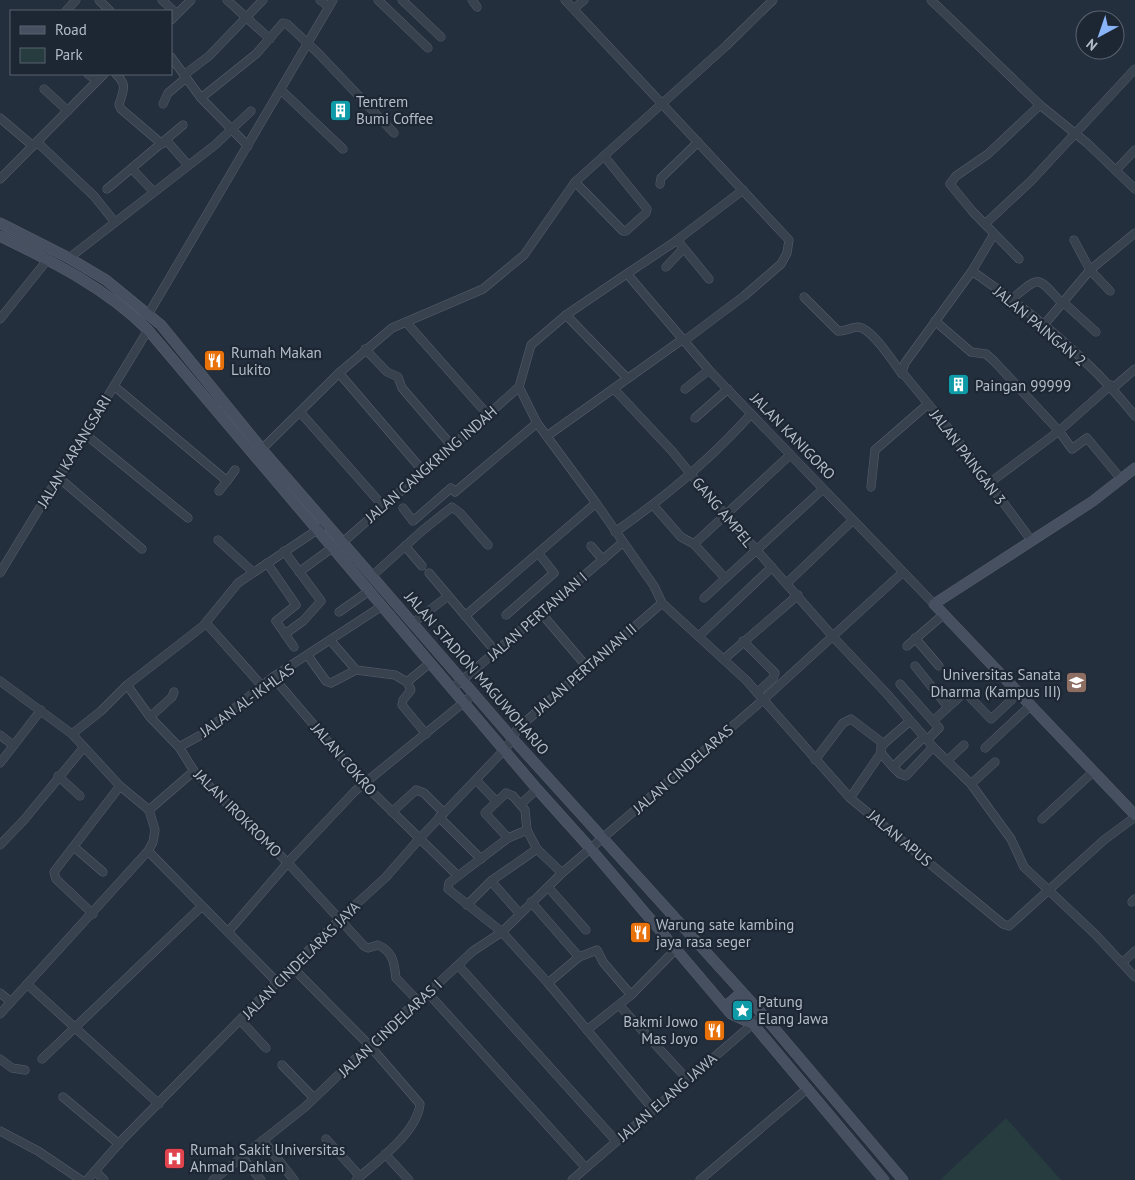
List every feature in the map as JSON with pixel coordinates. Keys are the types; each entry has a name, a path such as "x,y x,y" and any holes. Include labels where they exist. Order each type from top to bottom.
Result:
{"main road":[{"name":"JALAN STADION MAGUWOHARJO","path":"0,223 69,258 117,288 149,313 184,353 322,526 332,548 725,1007 735,1018 753,1024 884,1180"},
{"name":"JALAN STADION MAGUWOHARJO","path":"0,236 48,259 110,296 148,330 322,526 343,542 514,740 763,1015 903,1180"},
{"path":"110,296 117,288"},
{"path":"174,360 184,353"},
{"path":"934,604 1093,501 1135,468"},
{"name":"JALAN KANIGORO","path":"934,604 1135,816"},
{"path":"725,1007 742,993"}],"street":[{"path":"67,10 76,0"},
{"path":"99,0 109,10"},
{"path":"174,17 191,0"},
{"path":"227,0 270,39"},
{"path":"162,104 168,93 209,56 263,0"},
{"path":"149,313 331,4 320,0"},
{"path":"378,0 428,48"},
{"path":"402,0 440,37"},
{"path":"547,436 614,389 626,378 684,340 744,296 781,264 787,253 789,243 786,236 565,0"},
{"path":"574,9 584,0"},
{"path":"262,450 339,373 392,328 483,289 498,278 524,255 575,182 726,46 773,0"},
{"path":"930,0 1040,105 1116,170 1135,189"},
{"path":"201,98 250,59 283,23 308,44 394,133"},
{"path":"172,57 201,98 248,146"},
{"path":"985,224 1031,181 1135,70"},
{"path":"89,75 97,81"},
{"path":"0,179 103,75"},
{"path":"117,75 124,83 125,88 119,105 120,109 164,142 188,165"},
{"path":"44,88 68,111"},
{"path":"281,90 343,150"},
{"path":"1020,259 994,234 950,184 956,176 988,154 1040,105"},
{"path":"69,258 153,191 215,145 251,111"},
{"path":"0,118 35,144 94,196 114,222"},
{"path":"107,190 183,125"},
{"path":"660,184 661,178 698,142"},
{"path":"1116,170 1135,150"},
{"path":"575,182 616,225 623,231 626,231 646,213 647,209 604,156"},
{"path":"132,170 153,191"},
{"path":"662,603 654,586 537,423 519,387 531,345 566,315 679,239 743,190"},
{"path":"1043,326 1090,270 1135,233"},
{"path":"903,375 905,362 972,271 994,234"},
{"path":"679,239 677,242 708,279"},
{"path":"1074,240 1090,270 1110,291"},
{"path":"666,267 683,249"},
{"path":"0,320 48,259"},
{"name":"JALAN PAINGAN 2","path":"972,271 1012,299 1112,387 1135,416"},
{"name":"JALAN KANIGORO","path":"625,275 709,370 934,604"},
{"path":"1012,299 1030,283 1036,281 1043,284 1096,332"},
{"name":"JALAN PAINGAN 3","path":"804,297 838,331 860,327 866,331 967,453 1031,540"},
{"path":"566,315 626,378"},
{"path":"935,320 971,352 986,354 994,361 1059,430 1072,449 1086,437 1121,479"},
{"path":"406,322 488,415"},
{"name":"JALAN KARANGSARI","path":"0,573 148,330"},
{"path":"365,349 387,372 398,377 402,388 452,446"},
{"path":"988,484 1135,369"},
{"path":"685,390 709,370"},
{"path":"339,373 423,471"},
{"path":"114,386 227,481"},
{"name":"JALAN CANGKRING INDAH","path":"343,542 519,387"},
{"name":"GANG AMPEL","path":"614,389 690,472 725,515 798,595 832,636 933,747 971,784 1011,839 1024,867 1135,977"},
{"path":"695,418 728,389"},
{"path":"871,487 874,452 879,445 928,404"},
{"path":"300,412 383,506"},
{"path":"615,532 653,505 724,444 751,414"},
{"path":"413,520 452,488 455,492 537,423"},
{"path":"85,434 188,518"},
{"path":"694,544 790,455"},
{"path":"219,491 236,470"},
{"path":"58,477 142,549"},
{"path":"704,598 823,489"},
{"path":"466,616 596,503"},
{"path":"653,505 681,537 694,544 725,578"},
{"path":"372,576 423,530 452,507 460,513 488,545"},
{"path":"403,508 423,530"},
{"path":"787,583 853,520"},
{"path":"72,734 101,711 127,685 172,652 206,623 238,583 322,526"},
{"path":"218,540 253,572"},
{"name":"JALAN PERTANIAN I","path":"452,689 622,543"},
{"path":"405,546 422,566"},
{"path":"590,546 603,560"},
{"path":"299,572 332,548"},
{"path":"284,551 321,600 303,621 284,634"},
{"path":"506,616 554,573 539,554"},
{"path":"267,563 296,605 276,621 294,646"},
{"path":"699,636 772,567"},
{"name":"JALAN CINDELARAS","path":"590,848 764,700 903,572"},
{"path":"429,573 496,652"},
{"path":"339,612 369,591"},
{"path":"724,659 798,595"},
{"path":"413,624 448,596"},
{"name":"JALAN APUS","path":"662,603 724,659 764,700 850,798 1005,926 1009,926 1049,890"},
{"name":"JALAN PERTANIAN II","path":"514,740 517,729 662,603"},
{"name":"JALAN AL-IKHLAS","path":"179,747 201,735 263,687 273,677 308,656 382,606"},
{"path":"541,613 587,667"},
{"path":"907,646 944,614"},
{"path":"206,623 263,687"},
{"path":"915,638 938,666"},
{"path":"332,640 356,670"},
{"path":"743,642 774,673 773,678 757,693"},
{"path":"308,656 330,683 356,670 395,675 408,682 411,690 402,704 426,734"},
{"path":"408,682 430,662"},
{"path":"915,666 948,707"},
{"name":"JALAN COKRO","path":"273,677 364,784 458,876"},
{"path":"0,681 72,734 120,786 149,810 155,830 153,842 148,851 93,914 10,1001 0,1014"},
{"path":"893,767 939,728 934,720 900,684"},
{"path":"127,685 150,717 179,747"},
{"path":"150,717 172,697 174,692"},
{"path":"934,720 965,692 991,719 1019,693"},
{"name":"JALAN IROKROMO","path":"179,747 194,771 288,863 364,784 474,694"},
{"path":"985,748 1031,705"},
{"path":"0,763 41,710"},
{"path":"815,760 843,723 851,719 884,744"},
{"path":"850,798 881,753 881,746 910,720"},
{"path":"0,735 13,745"},
{"name":"JALAN CINDELARAS JAYA","path":"87,1180 119,1144 277,982 340,919 380,883 420,838 514,740"},
{"path":"947,761 964,745"},
{"path":"0,845 24,820 58,776 84,747"},
{"path":"881,753 901,775 906,776 933,747"},
{"path":"971,784 995,762"},
{"path":"149,810 194,771"},
{"path":"1042,819 1094,771"},
{"path":"58,776 80,796"},
{"path":"476,780 496,801"},
{"path":"93,914 55,877 54,872 120,786"},
{"path":"521,804 537,789"},
{"path":"392,812 416,790 424,793 481,858"},
{"path":"508,838 485,814 486,810 506,793 521,804 527,815 527,830 537,850 562,872"},
{"path":"1049,890 1104,840 1135,816"},
{"path":"527,830 508,838 481,858 449,883 448,889 502,932 548,983 653,1109"},
{"path":"74,847 103,872"},
{"name":"JALAN CINDELARAS I","path":"213,1180 314,1098 473,951 502,932 562,872 590,848"},
{"path":"467,905 491,881 537,850"},
{"path":"148,851 277,982"},
{"path":"228,932 288,863 366,947 378,945 390,953 394,961 396,978 418,1001"},
{"path":"491,881 520,914"},
{"path":"548,887 586,930"},
{"path":"532,902 579,957"},
{"path":"42,1059 74,1026 202,906"},
{"path":"587,1030 631,995 676,949"},
{"path":"548,983 579,957 598,950 607,967 631,995"},
{"path":"1122,963 1135,950"},
{"path":"458,965 616,1141"},
{"path":"293,968 370,1046 420,1104 411,1126 385,1154 357,1179"},
{"path":"27,984 159,1104"},
{"path":"0,993 10,1001"},
{"path":"428,993 586,1168"},
{"path":"620,1005 687,1079"},
{"name":"JALAN ELANG JAWA","path":"572,1180 763,1015"},
{"path":"240,1020 266,1048"},
{"path":"0,1058 12,1068 25,1070"},
{"path":"282,1065 314,1098"},
{"path":"700,1180 808,1088"},
{"path":"63,1097 119,1144"},
{"path":"0,1131 38,1151 81,1180"},
{"path":"326,1139 357,1173 357,1179"},
{"path":"263,1140 294,1180"},
{"path":"385,1154 409,1180"},
{"path":"242,1157 261,1180"},
{"path":"95,1171 104,1180"}],"green space":[{"path":"1006,1118 1061,1180 940,1180"}],"place":[{"name":"Tentrem Bumi Coffee","path":"340,110"},
{"name":"Rumah Makan Lukito","path":"215,361"},
{"name":"Paingan 99999","path":"959,385"},
{"name":"Universitas Sanata Dharma (Kampus III)","path":"1077,683"},
{"name":"Warung sate kambing jaya rasa seger","path":"640,933"},
{"name":"Patung Elang Jawa","path":"742,1010"},
{"name":"Bakmi Jowo Mas Joyo","path":"714,1030"},
{"name":"Rumah Sakit Universitas Ahmad Dahlan","path":"174,1158"}]}
